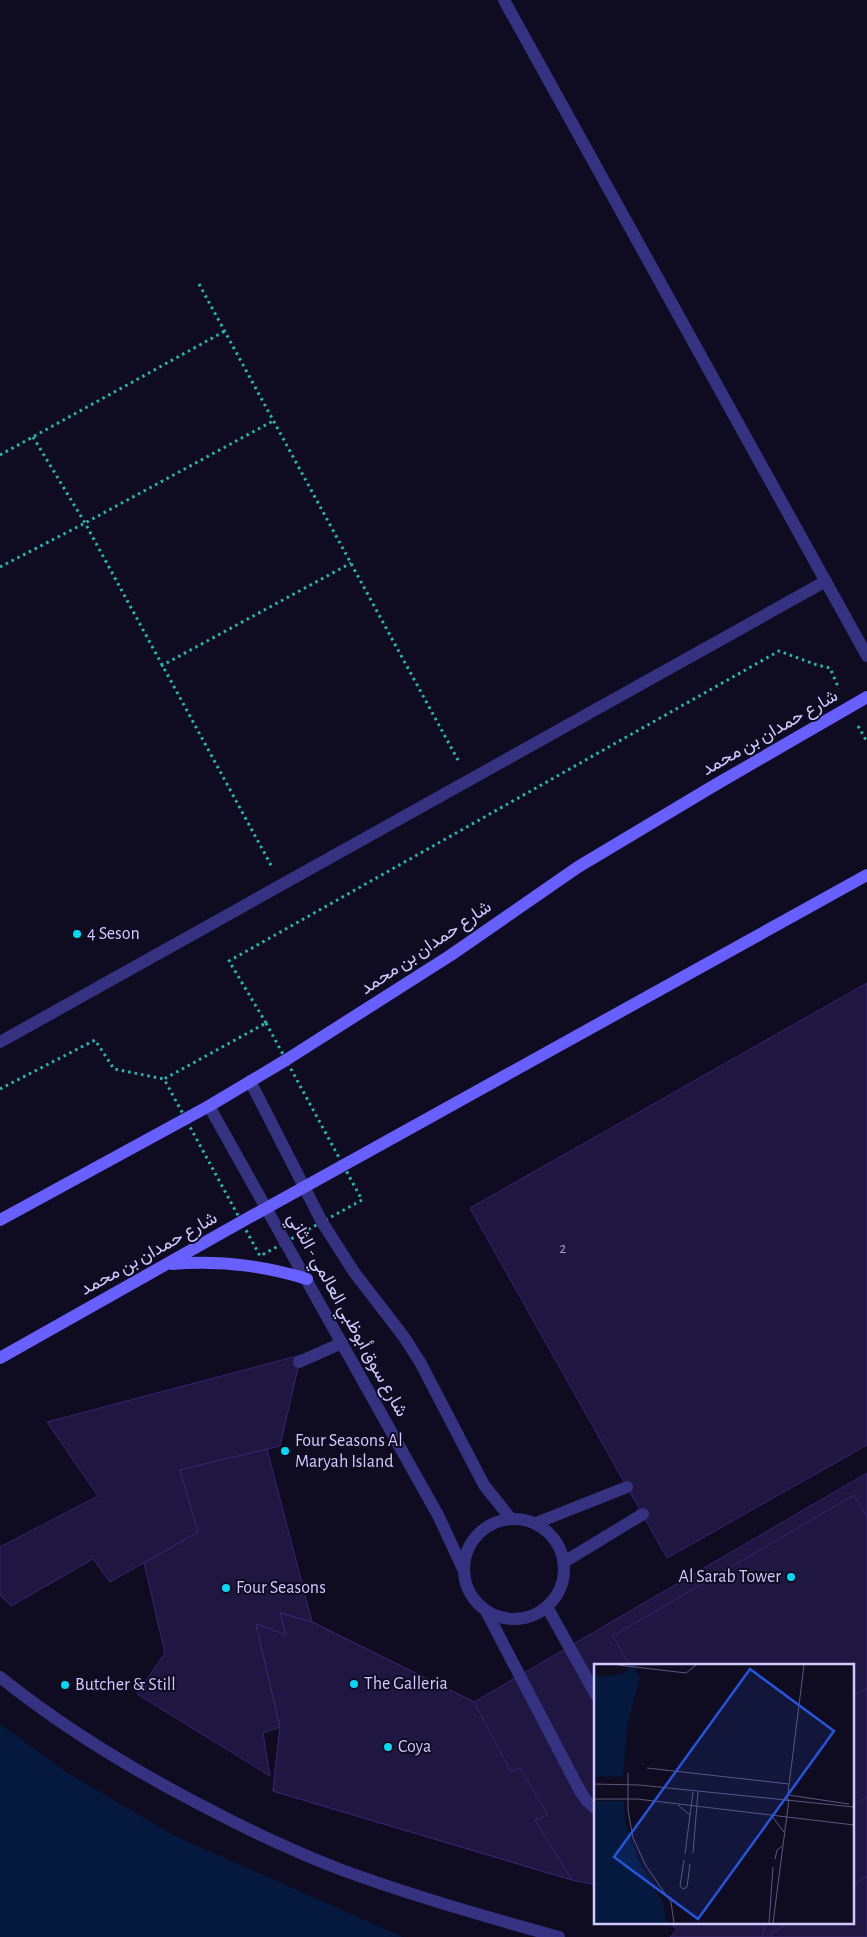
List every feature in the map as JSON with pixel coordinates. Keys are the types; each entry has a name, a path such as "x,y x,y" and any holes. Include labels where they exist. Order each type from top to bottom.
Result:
{"main road":[{"name":"شارع حمدان بن محمد","path":"0,1220 210,1106 250,1082 451,956 578,867 867,697"},
{"name":"شارع حمدان بن محمد","path":"0,1358 305,1187 864,879"},
{"path":"167,1264 195,1262 243,1264 280,1271 307,1279"}],"street":[{"path":"504,0 867,656"},
{"path":"0,1042 826,581"},
{"name":"شارع سوق أبوظبي العالمي - الثاني","path":"250,1082 322,1222 338,1249 394,1322 415,1354 484,1485 511,1519"},
{"name":"شارع سوق أبوظبي العالمي - الثاني","path":"210,1106 439,1517 463,1569"},
{"path":"299,1362 342,1343"},
{"path":"536,1524 628,1487"},
{"path":"564,1562 643,1514"},
{"path":"511,1519 536,1524 549,1532 559,1546 564,1562 564,1579 558,1595 547,1608 533,1616 517,1620 500,1618 486,1611 474,1600 466,1586 463,1569 466,1554 478,1535 496,1522 511,1519"},
{"path":"547,1608 594,1690"},
{"path":"486,1611 580,1791 586,1800 594,1806"},
{"path":"0,1677 36,1706 139,1772 259,1836 341,1870 420,1896 558,1937"}],"path":[{"path":"199,284 468,781"},
{"path":"0,456 224,330"},
{"path":"0,567 273,421"},
{"path":"32,437 85,523 161,666 282,885"},
{"path":"161,666 351,563"},
{"path":"266,1023 230,961 779,651 830,668 848,708 867,742"},
{"path":"0,1089 95,1040 114,1069 164,1079"}],"water":[{"path":"0,1724 66,1772 175,1836 403,1937 0,1937"}],"building":[{"path":"867,983 867,1445 667,1558 470,1208"},
{"path":"301,1355 280,1446 180,1470 198,1532 110,1582 93,1559 11,1606 0,1595 0,1547 98,1496 47,1422"},
{"name":"Four Seasons","path":"267,1449 312,1622 280,1613 286,1635 256,1624 280,1727 263,1733 270,1776 137,1694 165,1653 144,1563 198,1532 180,1470"},
{"name":"The Galleria","path":"867,1473 867,1876 854,1884 854,1664 594,1664 594,1885 572,1880 273,1791 280,1727 256,1624 286,1635 280,1613 312,1622 474,1702"},
{"name":"Al Sarab Tower","path":"854,1495 867,1517 867,1688 854,1695 854,1664 629,1664 613,1636"},
{"name":"Coya","path":"280,1613 312,1622 474,1702 511,1772 520,1768 548,1815 535,1820 572,1880 273,1791 280,1727 256,1624 286,1635"},
{"path":"867,1797 867,1937 758,1937 751,1924 854,1924 854,1804"},
{"path":"867,1876 867,1937 772,1937 770,1934 786,1924 854,1924 854,1884"},
{"path":"671,1924 766,1924 762,1937 670,1937 677,1930"}],"place":[{"name":"4 Seson","path":"77,934"},
{"name":"Four Seasons Al Maryah Island","path":"285,1451"},
{"name":"Al Sarab Tower","path":"791,1577"},
{"name":"Four Seasons","path":"226,1588"},
{"name":"The Galleria","path":"354,1684"},
{"name":"Butcher & Still","path":"65,1685"},
{"name":"Coya","path":"388,1747"}]}
